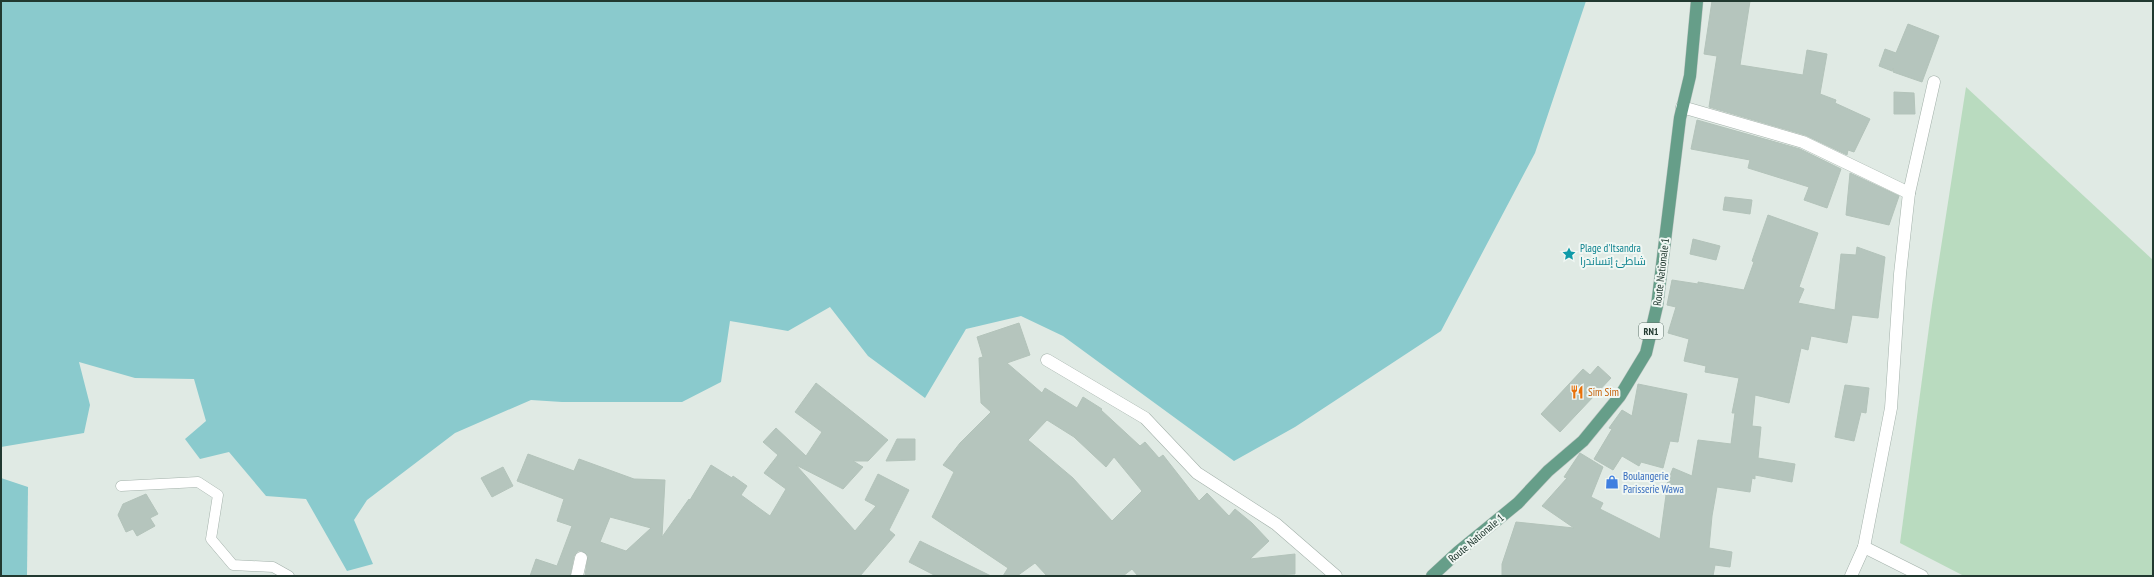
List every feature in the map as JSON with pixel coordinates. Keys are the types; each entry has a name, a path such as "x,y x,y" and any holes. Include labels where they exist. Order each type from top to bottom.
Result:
{"main road":[{"name":"Route Nationale 1","path":"1432,576 1458,552 1518,503 1548,471 1583,441 1620,396 1646,353 1657,306 1682,106 1690,76 1697,1"}],"street":[{"path":"1851,576 1864,547 1891,408 1900,274 1909,193 1934,82"},
{"path":"1682,106 1803,142 1909,193"},
{"path":"1047,360 1145,418 1197,473 1276,524 1336,576"},
{"path":"1864,547 1922,576"},
{"path":"577,576 581,558"}],"lane":[{"path":"121,486 198,482 218,495 211,540 232,565 273,567 289,576"}],"green space":[{"path":"1966,87 2153,260 2153,576 1964,576 1900,543 1932,305"}],"water":[{"path":"1,1 1586,1 1535,153 1441,331 1295,427 1234,461 1063,336 1021,316 966,329 925,398 868,356 830,307 788,331 730,321 721,382 682,402 562,402 531,400 455,433 367,500 354,520 373,564 347,571 306,499 266,496 229,452 200,459 185,439 206,421 194,379 135,378 79,362 90,405 84,433 1,447"},
{"path":"1,478 28,487 27,576 1,576"}],"building":[{"path":"1712,1 1750,1 1740,65 1803,75 1807,50 1827,54 1820,94 1836,100 1835,103 1870,119 1854,152 1848,150 1847,155 1805,135 1709,107 1717,56 1704,54"},
{"path":"1908,24 1939,36 1922,82 1893,72 1893,68 1892,71 1879,66 1885,49 1896,53"},
{"path":"1894,92 1914,93 1915,114 1894,114"},
{"path":"1697,120 1800,149 1841,169 1827,208 1804,200 1809,187 1748,168 1750,160 1691,149"},
{"path":"1850,173 1899,196 1889,225 1846,215"},
{"path":"1725,197 1752,200 1750,214 1723,210"},
{"path":"1768,215 1818,233 1799,287 1804,289 1798,303 1835,310 1841,254 1856,255 1857,247 1885,257 1878,318 1852,315 1847,343 1811,336 1808,350 1801,348 1789,403 1755,395 1752,426 1761,427 1758,458 1795,464 1792,482 1755,475 1755,479 1752,478 1750,492 1717,487 1709,548 1732,552 1730,567 1715,565 1713,576 1502,576 1502,564 1516,522 1574,528 1542,506 1567,478 1564,477 1580,453 1603,467 1591,497 1603,503 1600,509 1660,539 1666,495 1663,494 1673,468 1692,476 1698,440 1731,444 1735,413 1732,413 1739,378 1705,372 1706,366 1684,361 1689,339 1668,333 1676,307 1667,305 1672,280 1698,284 1698,282 1744,290 1754,262 1752,261"},
{"path":"1693,239 1720,246 1716,260 1690,254"},
{"path":"1019,323 1030,355 1007,363 1042,393 1045,388 1077,408 1083,397 1102,409 1101,410 1140,446 1145,442 1159,458 1163,455 1199,501 1207,493 1229,516 1235,509 1252,523 1269,541 1250,559 1295,554 1295,574 1252,576 1138,576 1132,569 1123,576 1047,576 1035,563 1017,576 1003,576 1008,568 932,517 954,472 943,465 960,443 991,412 981,403 979,358 983,357 977,337","holes":["1047,420 1074,437 1106,467 1114,457 1142,491 1112,521 1073,478 1028,440"]},
{"path":"1598,366 1611,378 1560,432 1541,414 1583,369 1590,375"},
{"path":"816,383 888,440 868,461 853,461 863,467 843,489 796,465 855,531 876,506 865,500 878,474 909,490 889,530 895,535 860,576 585,576 588,556 582,551 578,551 574,556 570,576 530,576 536,559 557,566 572,526 557,521 564,499 517,481 528,454 574,471 579,459 634,479 665,480 662,537 689,499 690,500 711,465 732,478 733,476 747,486 741,495 770,516 786,489 764,473 778,455 763,442 776,428 806,456 822,432 795,412","holes":["610,517 651,528 626,551 600,542"]},
{"path":"1638,384 1687,394 1678,442 1670,441 1663,468 1641,462 1639,466 1622,456 1613,470 1594,459 1612,429 1609,428 1622,410 1632,416"},
{"path":"1845,385 1869,388 1866,413 1861,412 1854,441 1835,437"},
{"path":"897,439 915,439 915,460 886,461"},
{"path":"503,467 513,486 492,497 481,478"},
{"path":"146,494 158,514 150,518 155,526 137,536 133,529 126,532 118,515 123,504"},
{"path":"920,541 991,576 936,576 909,562"}],"place":[{"name":"Plage d'Itsandra شاطئ إتساندرا","path":"1569,254"},
{"name":"Sim Sim","path":"1577,392"},
{"name":"Boulangerie Parisserie Wawa","path":"1612,482"}]}
